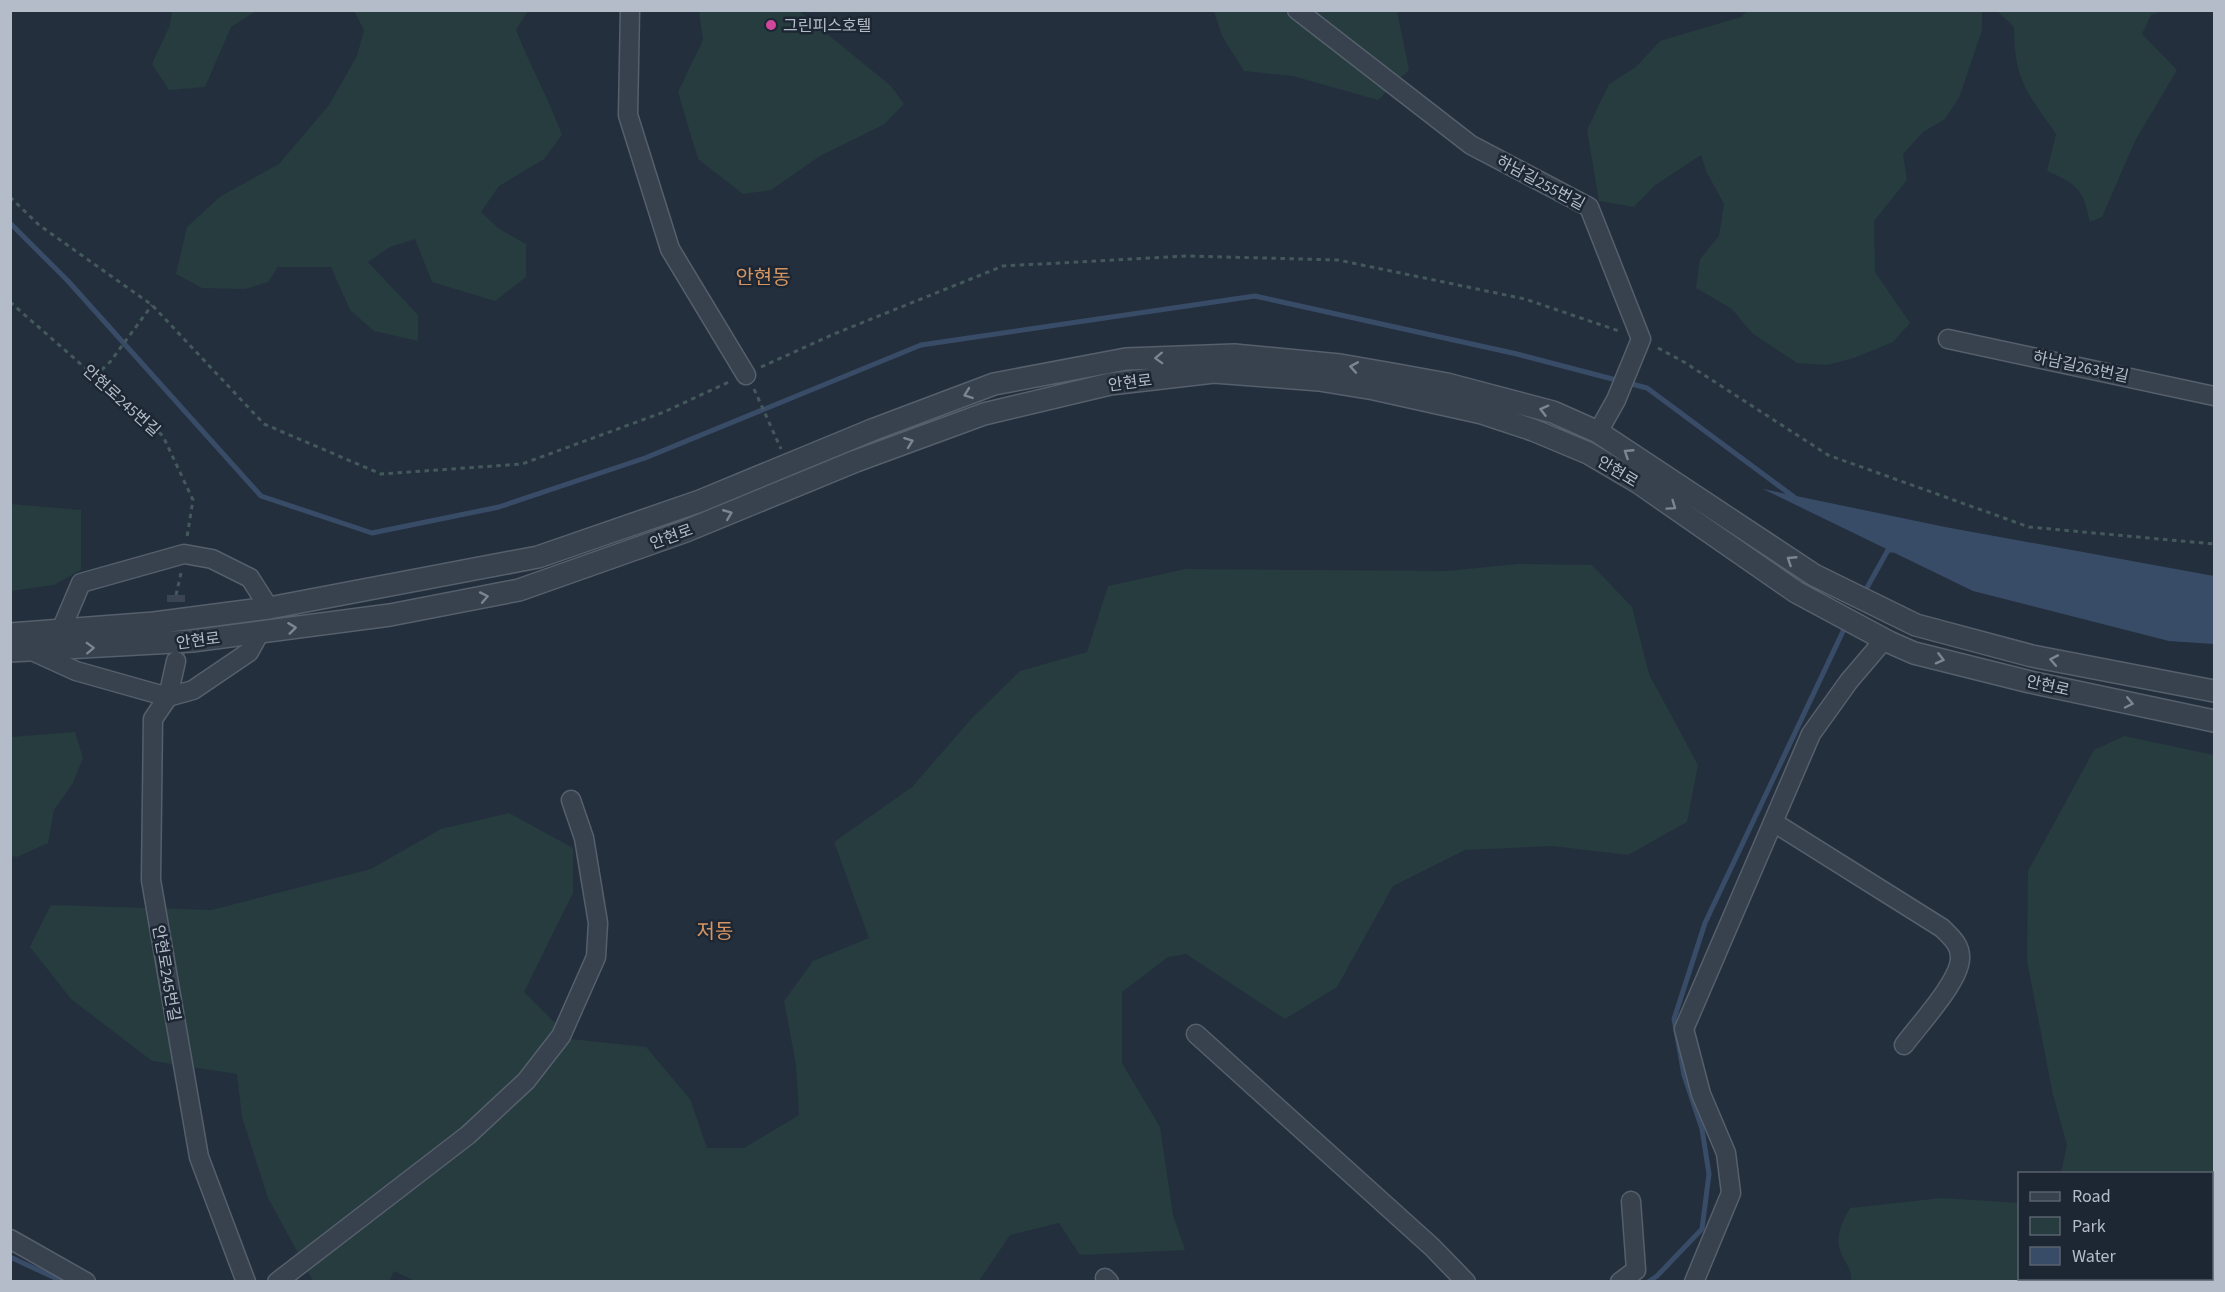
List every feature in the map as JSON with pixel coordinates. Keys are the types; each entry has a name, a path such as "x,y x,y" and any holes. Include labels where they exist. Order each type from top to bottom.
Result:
{"street":[{"path":"630,10 628,115 670,249 748,377"},
{"name":"하남길255번길","path":"1297,10 1471,145 1589,207 1641,339 1616,400 1598,432"},
{"name":"하남길263번길","path":"1948,339 2214,396"},
{"name":"안현로","path":"10,634 154,623 269,608 538,557 700,501 994,384 1125,359 1234,355 1287,358 1414,378 1553,412 1598,432 1814,575 1916,625 2032,656 2214,691"},
{"name":"안현로","path":"20,651 192,641 390,615 519,590 686,531 856,461 984,414 1110,384 1214,372 1319,380 1420,398 1482,413 1533,430 1587,453 1639,483 1796,592 1884,640 1914,653 2030,682 2214,721"},
{"path":"1587,453 1598,432"},
{"path":"61,630 81,583 184,554 212,559 250,578 269,608"},
{"path":"1694,1281 1731,1193 1726,1154 1701,1094 1684,1029 1811,734 1849,681 1884,640 1898,616"},
{"path":"20,651 76,671 168,697 193,690 249,652 260,632"},
{"name":"안현로245번길","path":"176,661 168,697 153,719 151,880 199,1156 246,1281"},
{"path":"277,1281 468,1136 526,1082 561,1036 596,957 598,923 584,838 571,800"},
{"path":"1773,822 1932,922 1956,942 1960,959 1956,975 1904,1045"},
{"path":"1196,1034 1408,1225 1466,1281"},
{"path":"1620,1281 1636,1270 1631,1202"},
{"path":"10,1239 86,1281"}],"path":[{"name":"안현로245번길","path":"10,302 163,436 193,500 176,595"},
{"path":"95,376 110,362 152,305"},
{"path":"748,377 768,424 789,464"}],"green space":[{"path":"172,10 256,11 231,27 205,87 169,90 152,64 170,25"},
{"path":"1748,10 1982,11 1982,30 1959,98 1945,119 1923,132 1903,154 1907,180 1874,221 1875,272 1910,323 1893,342 1854,358 1827,365 1797,363 1752,333 1732,309 1696,288 1700,259 1719,236 1724,204 1706,171 1701,155 1654,186 1634,207 1599,201 1587,130 1609,84 1636,67 1660,41 1741,17"},
{"path":"354,11 528,11 516,30 562,135 544,159 499,186 481,212 498,228 526,244 526,277 495,301 432,282 415,239 390,247 368,262 418,315 418,341 374,331 350,310 331,267 278,267 268,282 245,289 202,288 176,274 187,227 221,196 279,164 329,105 357,56 364,30"},
{"path":"699,11 799,11 891,86 904,104 883,125 820,156 771,190 743,194 698,159 678,92 703,40"},
{"path":"1214,11 1397,11 1409,70 1378,100 1293,76 1244,71 1222,36"},
{"path":"1997,11 2164,11 2151,15 2142,34 2177,70 2135,141 2102,217 2090,222 2085,202 2077,189 2047,171 2056,134 2024,85 2016,60 2014,27"},
{"path":"11,504 81,510 81,570 54,585 11,591"},
{"path":"1518,564 1592,565 1632,607 1649,674 1698,765 1687,822 1628,855 1552,846 1465,850 1393,886 1337,987 1285,1019 1186,954 1168,957 1122,992 1122,1063 1160,1127 1173,1215 1185,1250 1080,1255 1059,1223 1010,1235 979,1281 417,1282 394,1271 389,1281 313,1281 268,1198 242,1117 237,1074 152,1061 71,999 30,947 51,905 211,910 371,869 441,829 509,813 573,848 573,893 524,992 571,1039 646,1047 690,1099 707,1148 744,1148 799,1115 796,1065 784,1001 813,961 869,938 834,842 912,787 972,718 1020,671 1087,652 1108,586 1186,569 1447,571"},
{"path":"75,732 83,758 73,783 54,810 48,843 17,857 11,856 11,737"},
{"path":"2124,736 2214,755 2214,1281 1851,1281 1838,1239 1842,1223 1850,1208 1942,1198 2018,1203 2018,1280 2213,1280 2213,1172 2061,1172 2067,1145 2053,1095 2027,961 2028,871 2094,750"}],"water":[{"path":"1763,489 1945,527 2214,576 2214,644 2169,641 1973,591"}],"waterway":[{"path":"10,223 68,281 261,496 372,533 499,507 645,458 921,345 1255,296 1517,354 1647,388 1794,497"},
{"path":"1864,593 1888,550 1895,550"},
{"path":"1648,1282 1657,1276 1702,1229 1709,1174 1702,1129 1684,1075 1674,1019 1705,923 1846,625"},
{"path":"10,1257 64,1282"}],"tunnel":[{"path":"176,595 176,656"}],"place":[{"name":"그린피스호텔","path":"771,25"}],"district":[{"name":"안현동","path":"763,277"},
{"name":"저동","path":"715,931"}]}
